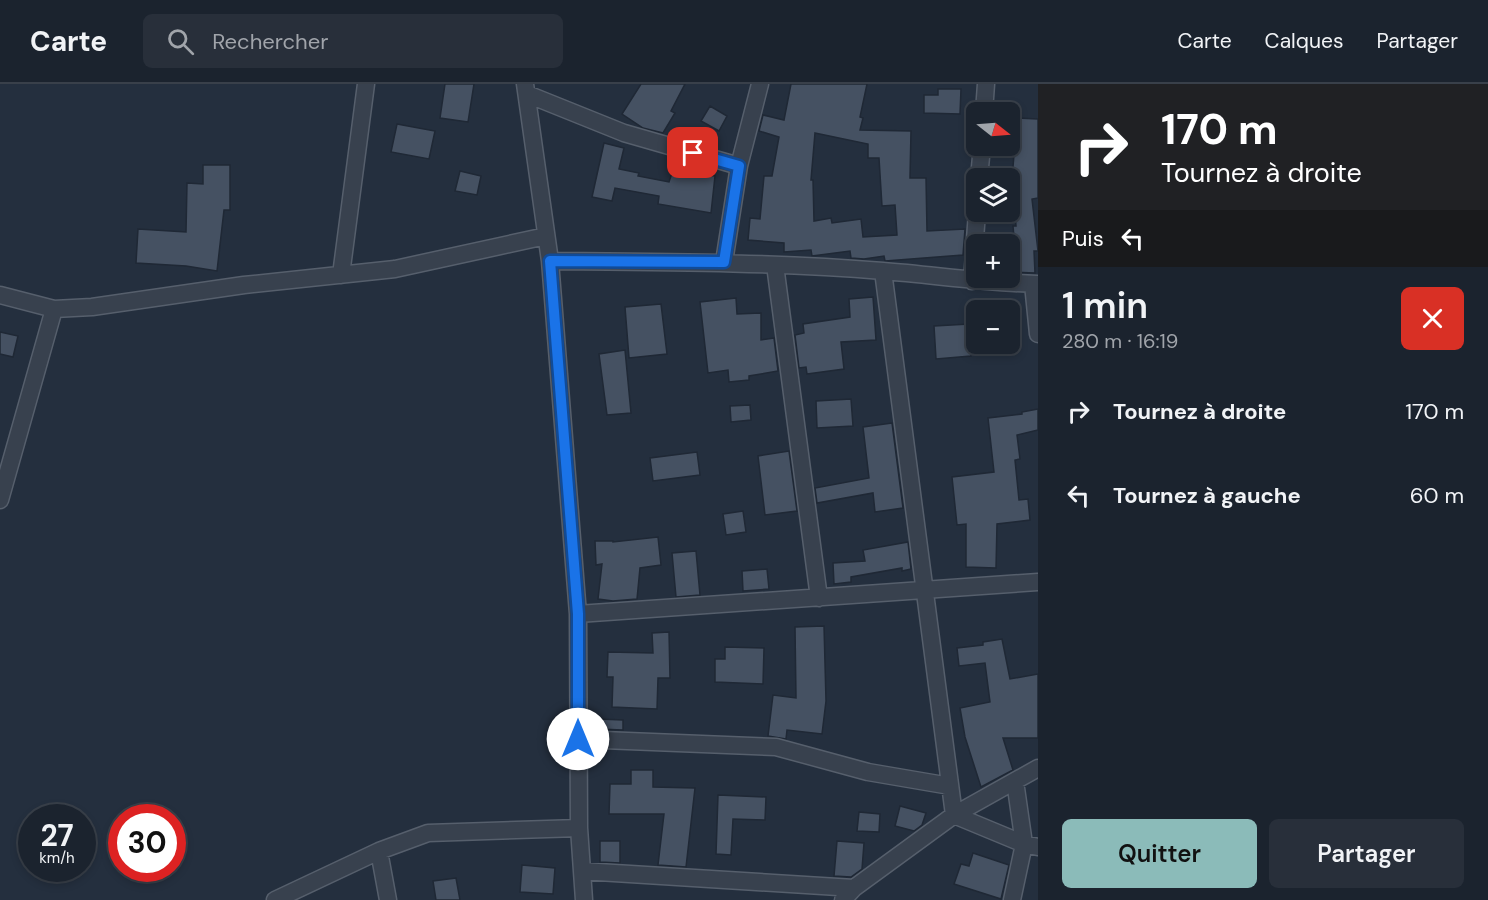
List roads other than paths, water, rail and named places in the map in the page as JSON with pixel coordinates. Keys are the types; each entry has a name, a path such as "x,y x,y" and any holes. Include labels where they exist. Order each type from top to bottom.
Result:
{"street":[{"path":"341,275 366,84"},
{"path":"724,262 739,166 760,84"},
{"path":"985,102 986,84"},
{"path":"526,89 624,133 739,166"},
{"path":"526,89 550,261 578,614 579,828 584,900"},
{"path":"0,295 54,309 92,307 244,285 395,269 546,236"},
{"path":"550,261 724,262 883,271 966,280"},
{"path":"774,265 819,598"},
{"path":"883,271 954,815"},
{"path":"1020,283 1035,284 1038,334"},
{"path":"0,500 54,309"},
{"path":"578,614 1038,582"},
{"path":"578,739 776,747 868,772 950,786"},
{"path":"582,872 857,892 954,815 1038,768"},
{"path":"1012,900 1031,846 1015,781"},
{"path":"954,815 1031,846"},
{"path":"275,900 380,851 428,833 579,828"},
{"path":"380,851 388,900"}]}
